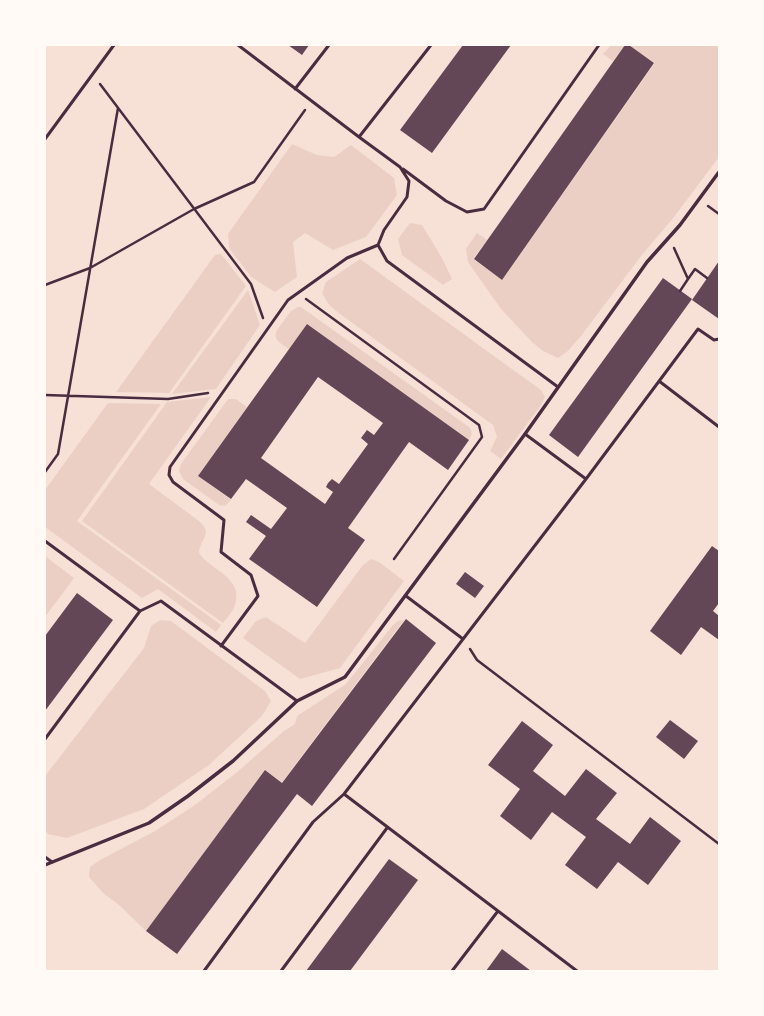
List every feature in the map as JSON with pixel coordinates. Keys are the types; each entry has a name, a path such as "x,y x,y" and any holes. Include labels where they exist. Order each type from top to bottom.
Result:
{"street":[{"path":"45,865 149,822 188,796 233,761 297,701 345,677 524,434 647,262 680,225 719,172"}],"lane":[{"path":"45,139 114,45"},
{"path":"238,45 312,102 446,201 467,212 484,210 599,45"},
{"path":"295,89 329,45"},
{"path":"359,137 431,45"},
{"path":"221,646 258,596 251,575 221,552 224,520 172,482 169,475 170,467 288,300 347,258 378,245 384,230 407,197 409,182 400,167"},
{"path":"378,245 387,261 558,387"},
{"path":"204,971 313,822 344,794 586,479 698,329 714,340 719,339"},
{"path":"660,381 719,427"},
{"path":"524,434 586,479"},
{"path":"45,542 140,611"},
{"path":"406,596 463,639"},
{"path":"45,739 140,611 161,601 297,701"},
{"path":"344,794 577,971"},
{"path":"282,971 387,828"},
{"path":"45,857 52,862"},
{"path":"452,971 498,911"}],"path":[{"path":"92,74 251,284 267,330"},
{"path":"45,286 90,268 194,209 254,182 312,102"},
{"path":"45,472 58,454 118,108"},
{"path":"669,237 688,279"},
{"path":"680,291 695,269 707,278"},
{"path":"297,293 479,425 482,437 394,559"},
{"path":"45,395 168,399 224,391"},
{"path":"463,639 477,660 719,844"}],"shaded area":[{"path":"611,45 625,45 613,61 603,54"},
{"path":"629,45 719,45 719,157 674,217 641,256 581,336 568,351 558,358 543,351 532,342 501,309 468,262 466,249 477,233 487,240 473,259 502,280 655,63"},
{"path":"292,144 317,155 334,157 351,145 394,178 397,195 366,237 333,250 305,233 293,242 297,277 275,292 251,277 229,248 228,234"},
{"path":"410,223 422,225 442,258 452,279 443,285 402,255 398,239"},
{"path":"221,254 246,286 169,393 116,392 215,255"},
{"path":"360,259 541,390 545,397 541,405 501,459 490,451 497,437 493,425 329,305 322,293 326,282"},
{"path":"248,290 260,325 216,389 172,394"},
{"path":"301,307 469,427 472,434 469,440 307,324 289,349 281,343 276,336 277,330 291,311"},
{"path":"211,397 149,484 199,521 203,526 206,533 199,553 204,559 231,581 237,595 234,607 223,623 82,521 167,402"},
{"path":"228,399 236,399 247,407 198,476 231,500 225,506 219,505 183,479 179,471 181,464"},
{"path":"108,403 161,404 77,521 221,625 216,632 158,589 142,598 45,527 45,490"},
{"path":"45,556 74,578 45,617"},
{"path":"371,559 379,562 404,581 340,668 300,679 243,638 256,621 266,617 305,643 363,565"},
{"path":"160,620 171,621 265,691 271,701 262,716 209,765 144,809 67,838 48,834 45,830 45,776 144,648 151,626"},
{"path":"404,620 282,782 265,770 146,931 119,905 103,893 89,877 90,867 100,860 155,831 195,805 236,773 284,731 295,724 297,716 346,684 393,625 398,621"}],"building":[{"path":"288,45 309,45 302,55"},
{"path":"463,45 511,45 432,153 400,130"},
{"path":"625,45 629,45 654,63 502,280 474,259"},
{"path":"719,261 719,319 692,300"},
{"path":"663,278 692,299 578,457 549,435"},
{"path":"307,324 469,440 448,470 409,442 348,528 365,540 317,607 249,559 266,536 246,522 251,515 271,529 287,508 246,479 231,499 198,476","holes":["318,377 383,423 374,435 367,430 361,438 368,444 339,484 332,479 328,483 326,487 333,492 325,504 261,458"]},
{"path":"712,546 719,551 719,603 713,611 719,616 719,640 701,627 681,655 650,631"},
{"path":"465,572 484,586 475,598 456,584"},
{"path":"77,593 113,620 45,711 45,636"},
{"path":"406,619 436,643 312,806 297,794 177,954 146,931 265,770 282,783"},
{"path":"670,720 698,741 684,759 656,737"},
{"path":"522,721 553,745 533,771 565,796 586,769 617,793 596,819 630,844 650,817 681,841 648,885 618,862 597,889 565,865 586,837 552,812 531,840 500,816 520,789 488,765"},
{"path":"389,859 418,880 350,971 306,971"},
{"path":"502,949 531,971 486,971"}]}
